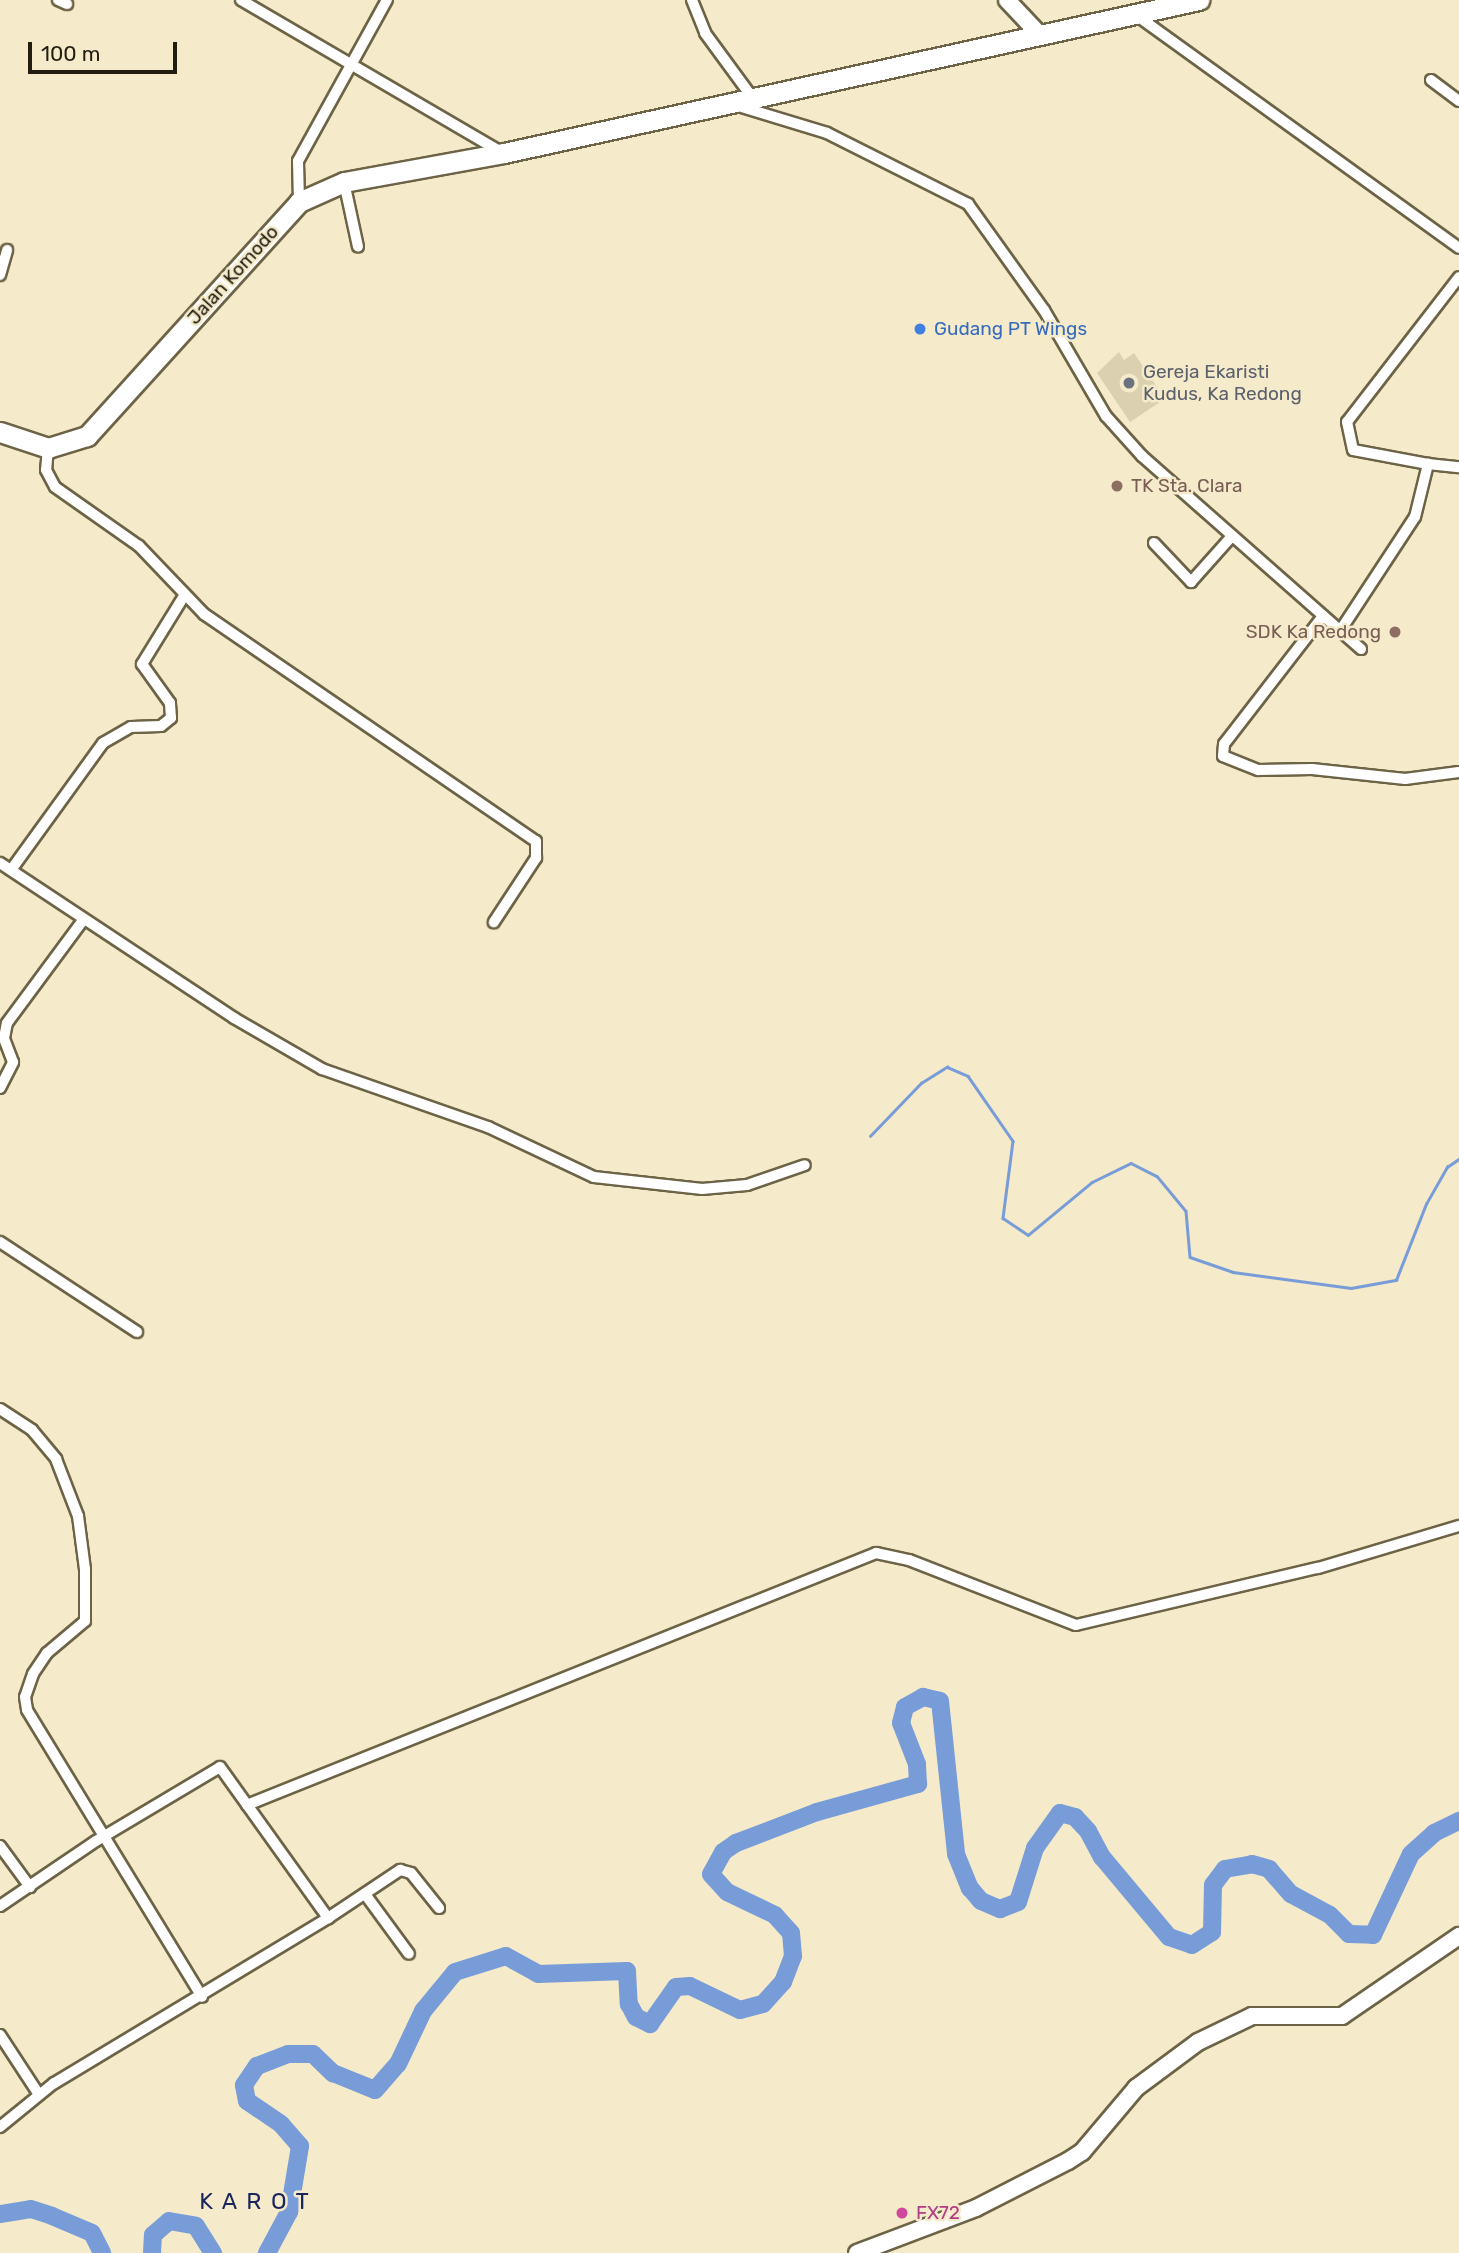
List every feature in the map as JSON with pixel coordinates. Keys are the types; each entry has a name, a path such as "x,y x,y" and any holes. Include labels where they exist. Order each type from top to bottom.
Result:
{"highway":[{"name":"Jalan Komodo","path":"48,448 87,436 299,202 344,182 504,153 1199,0"},
{"path":"0,432 48,448"}],"street":[{"path":"240,0 352,62 504,153"},
{"path":"299,202 298,161 387,0"},
{"path":"692,0 705,33 752,97"},
{"path":"1007,0 1040,35"},
{"path":"1134,13 1459,248"},
{"path":"1431,80 1459,102"},
{"path":"729,103 827,133 968,204 1044,310 1106,416 1142,456 1361,649"},
{"path":"344,182 358,247"},
{"path":"0,275 8,250"},
{"path":"1459,277 1347,422 1353,450 1427,467 1459,467"},
{"path":"48,448 47,476 55,487 139,546 184,596 536,841 536,858 494,922"},
{"path":"1340,631 1421,504 1427,467"},
{"path":"1154,543 1191,582 1232,536"},
{"path":"11,870 103,743 131,727 163,725 171,718 168,700 142,664 184,596"},
{"path":"1323,616 1224,744 1223,756 1258,770 1312,769 1405,779 1459,772"},
{"path":"0,863 83,919 322,1069 488,1127 594,1177 702,1189 747,1185 805,1165"},
{"path":"0,1088 13,1062 4,1038 7,1023 83,919"},
{"path":"0,1241 137,1332"},
{"path":"0,1409 48,1446 78,1516 85,1621 47,1653 25,1697 102,1837 202,1997"},
{"path":"247,1805 876,1553 909,1560 1076,1625 1318,1568 1459,1526"},
{"path":"0,1906 102,1837 217,1767 328,1917"},
{"path":"0,1846 30,1886"},
{"path":"0,2127 38,2093 202,1997 406,1870 439,1908"},
{"path":"365,1894 409,1954"},
{"path":"857,2253 976,2208 1068,2161 1082,2152 1136,2088 1198,2042 1252,2016 1342,2015 1459,1936"},
{"path":"0,2035 38,2093"}],"building":[{"name":"Gereja Ekaristi Kudus, Ka Redong","path":"1119,352 1124,360 1134,353 1161,393 1156,396 1160,402 1130,422 1097,373"}],"waterway":[{"path":"870,1136 921,1083 947,1067 968,1076 1013,1141 1003,1218 1028,1235 1092,1182 1131,1163 1157,1176 1186,1211 1190,1257 1233,1272 1351,1288 1396,1280 1426,1204 1447,1167 1459,1159"},
{"path":"267,2253 289,2212 300,2146 281,2124 247,2101 244,2085 257,2066 288,2054 313,2054 333,2073 375,2090 398,2064 423,2011 455,1972 506,1956 538,1974 627,1971 629,2004 636,2017 650,2024 676,1987 690,1986 740,2010 763,2004 783,1982 793,1956 791,1933 775,1915 727,1892 711,1874 723,1852 736,1843 817,1812 918,1784 917,1764 901,1723 905,1707 923,1697 940,1701 956,1854 970,1888 981,1901 1000,1909 1018,1902 1035,1848 1060,1813 1075,1817 1088,1831 1102,1857 1169,1937 1192,1945 1212,1932 1213,1885 1225,1869 1252,1864 1269,1869 1291,1894 1330,1915 1349,1934 1373,1935 1411,1854 1434,1833 1459,1821"},
{"path":"0,2214 31,2209 52,2216 92,2233 102,2253"},
{"path":"152,2253 153,2235 169,2221 196,2226 213,2253"}],"place":[{"name":"Gudang PT Wings","path":"920,329"},
{"name":"Gereja Ekaristi Kudus, Ka Redong","path":"1129,383"},
{"name":"TK Sta. Clara","path":"1117,486"},
{"name":"SDK Ka Redong","path":"1395,632"},
{"name":"FX72","path":"902,2213"}],"district":[{"name":"K A R O T","path":"255,2201"}]}
